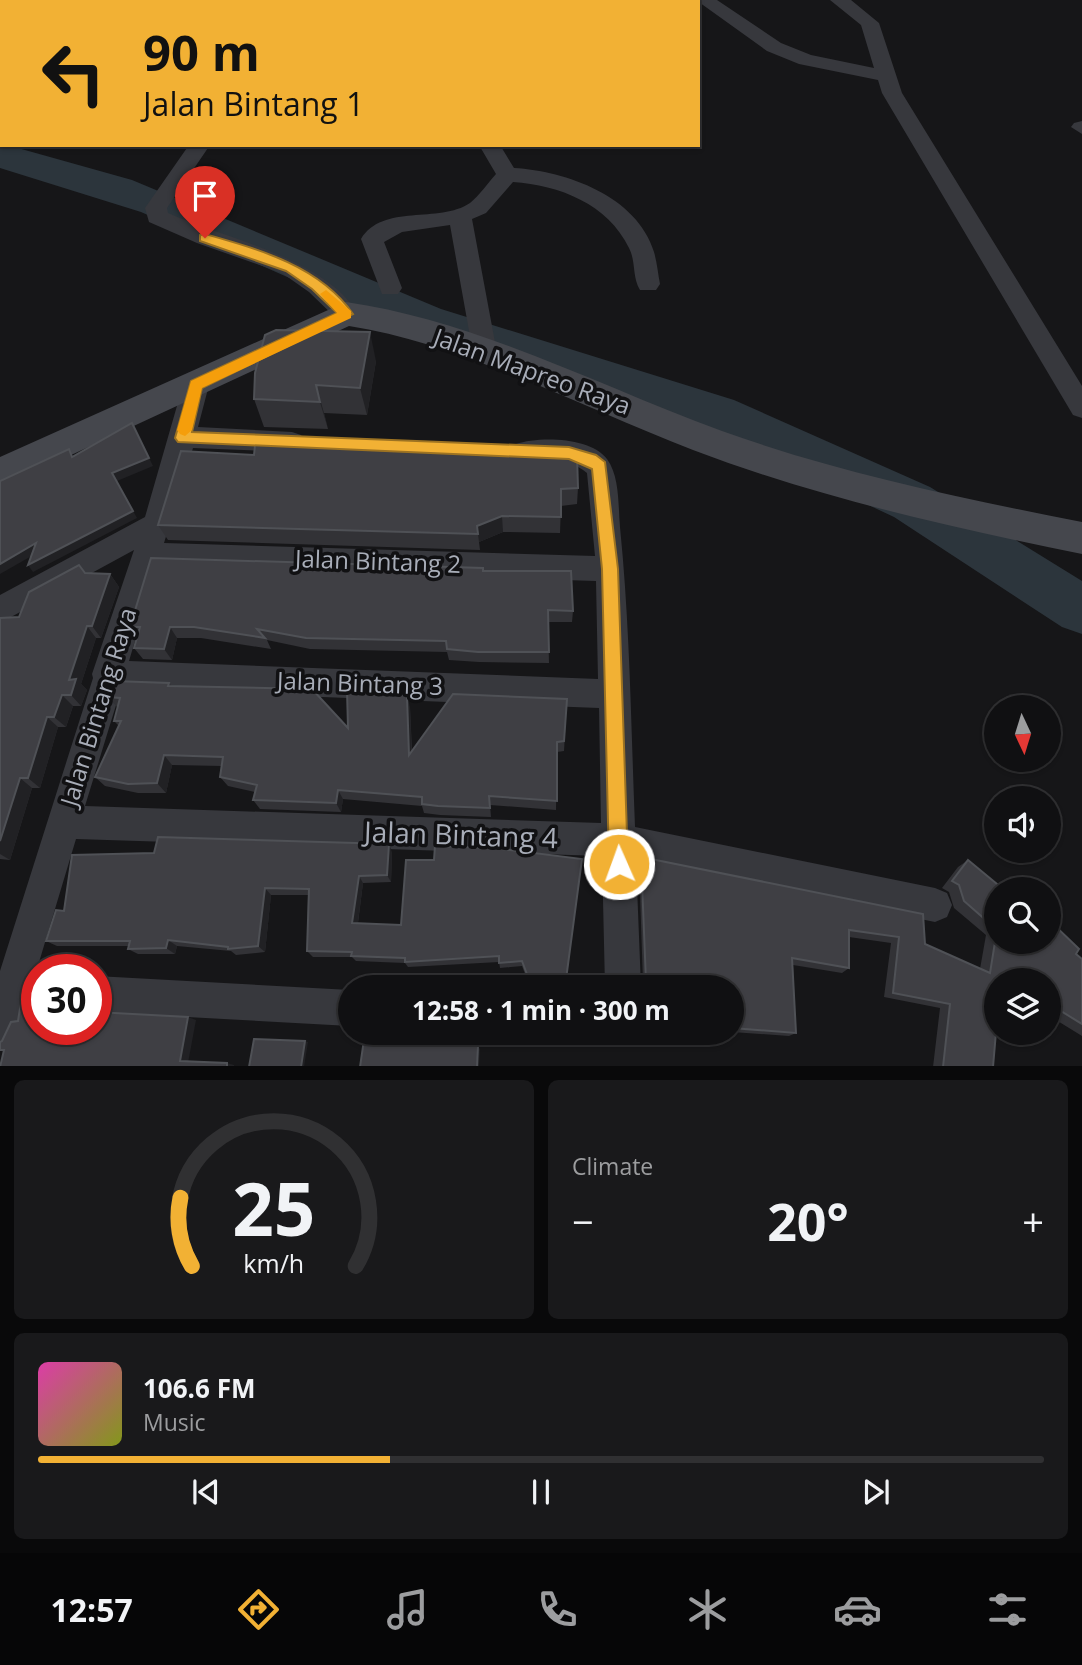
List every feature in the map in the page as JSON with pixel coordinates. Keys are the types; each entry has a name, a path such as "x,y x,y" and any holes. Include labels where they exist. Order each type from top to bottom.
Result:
{"street":[{"path":"705,0 774,47 806,60 887,76"},
{"path":"839,0 870,23 892,93 1082,408"},
{"path":"0,473 346,314 317,286 290,267 205,238 157,217 156,208 200,147"},
{"path":"490,147 508,175"},
{"path":"390,288 372,239 397,225 460,216 478,208 508,175"},
{"path":"508,175 546,177 584,192 621,217 642,250 648,284"},
{"path":"460,216 485,353"},
{"name":"Jalan Mapreo Raya","path":"346,314 385,321 485,353 706,439 806,473 912,502 1082,538"},
{"name":"Jalan Bintang Raya","path":"0,1029 17,989 107,674 183,438 196,385"},
{"path":"183,438 321,443"},
{"path":"500,450 569,453 590,459 599,466 602,476 610,569 623,975"},
{"path":"0,610 156,524"},
{"name":"Jalan Bintang 2","path":"146,555 610,569"},
{"name":"Jalan Bintang 3","path":"107,674 612,694"},
{"name":"Jalan Bintang 4","path":"64,822 618,840 935,905"},
{"path":"112,995 338,1007"}],"building":[{"path":"276,330 370,332 360,388 316,385 320,402 254,399 255,373 265,335"},
{"path":"132,423 149,458 112,473 133,511 28,565 36,543 0,564 0,481 69,449 72,457"},
{"path":"256,436 348,443 545,448 577,455 578,488 561,489 561,517 502,516 477,526 478,534 158,525 181,451 254,455"},
{"path":"151,558 483,568 483,571 571,571 573,611 548,610 549,652 478,652 447,649 446,641 306,638 257,629 265,638 194,627 170,627 164,649 134,648 140,627 130,627"},
{"path":"79,565 85,573 110,574 92,626 87,626 69,680 76,679 71,695 62,695 54,717 47,717 28,778 20,778 0,841 0,618 19,617 29,592"},
{"path":"113,681 169,683 168,686 312,689 348,728 347,690 382,691 407,696 409,755 453,694 567,699 564,741 557,742 557,801 489,796 490,808 438,806 422,804 422,797 338,790 336,803 253,800 257,785 220,777 223,757 164,755 157,783 128,784 95,777 121,721 114,721 120,698 108,697"},
{"path":"158,837 389,844 387,875 359,876 352,923 401,925 406,860 434,860 435,846 493,848 582,859 567,975 527,975 522,961 499,963 499,956 405,962 405,958 351,956 352,952 307,951 309,889 265,888 258,946 228,949 168,940 166,948 128,949 130,941 46,941 56,910 64,911 72,855 154,853"},
{"path":"641,857 923,914 925,944 984,970 984,1045 995,1045 993,1066 943,1066 950,1004 893,993 899,937 849,930 849,968 792,958 796,1033 744,1029 744,975 646,975"},
{"path":"968,860 989,877 984,877 984,918 964,901 959,885 952,881"},
{"path":"1061,932 1079,949 1076,954 1082,959 1082,1024 1061,1011 1061,968 991,968 993,954 1061,954"},
{"path":"21,1002 21,1045 112,1045 112,1013 188,1017 180,1061 227,1063 227,1066 0,1066 4,1050 0,1050 0,1042 11,1022 18,1021"},
{"path":"254,1039 305,1041 301,1066 249,1066"},
{"path":"363,1045 452,1045 478,1046 477,1066 360,1066"}],"waterway":[{"path":"0,155 118,189 141,199"},
{"path":"157,205 425,320 717,413 912,502 1082,610"}],"slow traffic":[{"path":"185,430 196,385 346,314 326,294"}],"route":[{"path":"205,238 290,267 308,278 346,314 196,385 183,438 569,453 590,459 599,466 610,569 619,864"}]}
